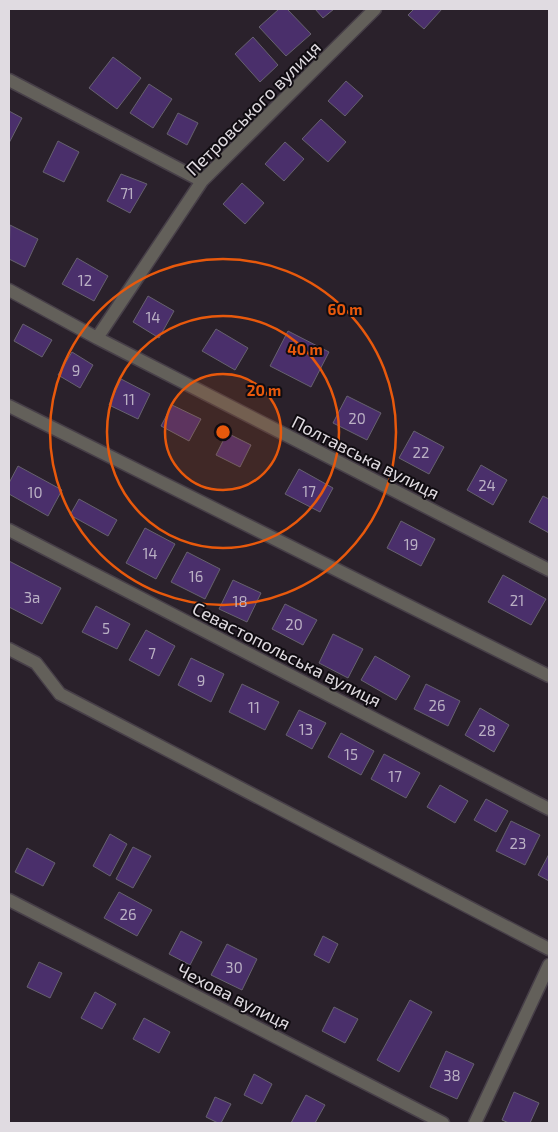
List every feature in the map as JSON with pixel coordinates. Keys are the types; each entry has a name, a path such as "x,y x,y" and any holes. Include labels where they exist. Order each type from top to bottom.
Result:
{"street":[{"name":"Петровського вулиця","path":"97,338 202,181 376,9"},
{"path":"9,80 202,181"},
{"name":"Полтавська вулиця","path":"9,290 97,338 549,570"},
{"path":"9,406 549,676"},
{"name":"Севастопольська вулиця","path":"9,530 549,809"},
{"path":"9,649 36,663 60,694 549,949"},
{"name":"Чехова вулиця","path":"9,900 443,1123"},
{"path":"475,1123 549,965"}],"building":[{"path":"279,9 287,9 311,34 286,56 259,27"},
{"path":"315,9 334,9 323,18"},
{"path":"414,9 442,9 424,29 408,15"},
{"path":"253,37 278,65 260,82 235,54"},
{"path":"113,57 141,78 117,109 89,88"},
{"path":"346,81 363,96 345,116 328,101"},
{"path":"149,84 172,99 153,128 130,113"},
{"path":"9,111 22,118 9,143"},
{"path":"178,113 198,123 187,145 167,134"},
{"path":"321,119 346,142 328,162 302,139"},
{"path":"58,141 79,152 64,182 43,172"},
{"path":"285,142 304,159 284,181 265,164"},
{"path":"121,174 147,184 130,213 107,201"},
{"path":"242,183 264,203 245,224 223,204"},
{"path":"10,225 38,239 25,267 9,259"},
{"path":"77,258 108,276 94,301 62,284"},
{"path":"148,296 174,311 159,338 133,322"},
{"path":"23,324 52,340 42,357 14,341"},
{"path":"216,329 248,348 235,370 202,351"},
{"path":"288,331 329,352 311,387 270,366"},
{"path":"72,352 93,365 80,388 58,375"},
{"path":"121,379 150,394 138,419 109,405"},
{"path":"347,396 381,413 367,440 333,423"},
{"path":"172,405 201,419 189,441 161,426"},
{"path":"414,431 444,447 429,474 399,458"},
{"path":"227,433 251,445 240,467 216,455"},
{"path":"481,465 507,480 493,505 467,490"},
{"path":"18,466 62,490 48,516 9,494 9,483"},
{"path":"299,469 333,488 320,512 285,494"},
{"path":"543,496 549,499 549,533 529,522"},
{"path":"79,499 117,520 108,536 70,515"},
{"path":"401,521 435,539 421,566 387,548"},
{"path":"145,528 175,544 156,579 126,563"},
{"path":"187,552 220,569 205,599 171,582"},
{"path":"9,561 61,588 42,624 9,607"},
{"path":"503,575 546,599 531,625 488,602"},
{"path":"233,580 261,593 247,622 219,609"},
{"path":"285,604 317,620 303,645 272,629"},
{"path":"96,606 130,624 117,649 82,632"},
{"path":"146,630 175,646 159,676 129,660"},
{"path":"333,634 363,649 348,678 319,663"},
{"path":"375,656 410,676 396,700 361,680"},
{"path":"191,658 224,674 211,702 178,685"},
{"path":"242,684 279,702 265,730 229,712"},
{"path":"426,684 460,701 448,726 414,709"},
{"path":"480,708 509,725 494,752 465,735"},
{"path":"299,710 326,723 312,749 286,735"},
{"path":"341,733 374,751 361,775 328,757"},
{"path":"384,754 420,773 406,798 371,779"},
{"path":"440,785 468,801 455,823 427,807"},
{"path":"486,799 508,811 496,832 474,820"},
{"path":"511,821 540,835 525,865 496,851"},
{"path":"110,834 127,844 110,876 93,866"},
{"path":"133,847 151,856 133,888 116,879"},
{"path":"27,848 55,863 43,886 15,872"},
{"path":"549,854 549,881 538,875"},
{"path":"119,892 152,910 137,936 104,918"},
{"path":"181,931 202,942 190,965 169,954"},
{"path":"323,936 338,944 329,963 314,955"},
{"path":"227,944 257,959 242,990 211,975"},
{"path":"39,962 62,973 50,998 27,987"},
{"path":"95,992 116,1004 102,1029 81,1018"},
{"path":"410,1000 432,1012 399,1072 377,1060"},
{"path":"334,1007 358,1019 345,1043 322,1031"},
{"path":"144,1018 170,1032 159,1053 133,1039"},
{"path":"446,1051 474,1064 457,1099 430,1087"},
{"path":"254,1074 272,1084 262,1104 244,1095"},
{"path":"514,1092 539,1103 530,1123 509,1123 502,1120"},
{"path":"306,1095 325,1105 315,1123 291,1123"},
{"path":"215,1097 231,1104 221,1123 206,1117"}]}
